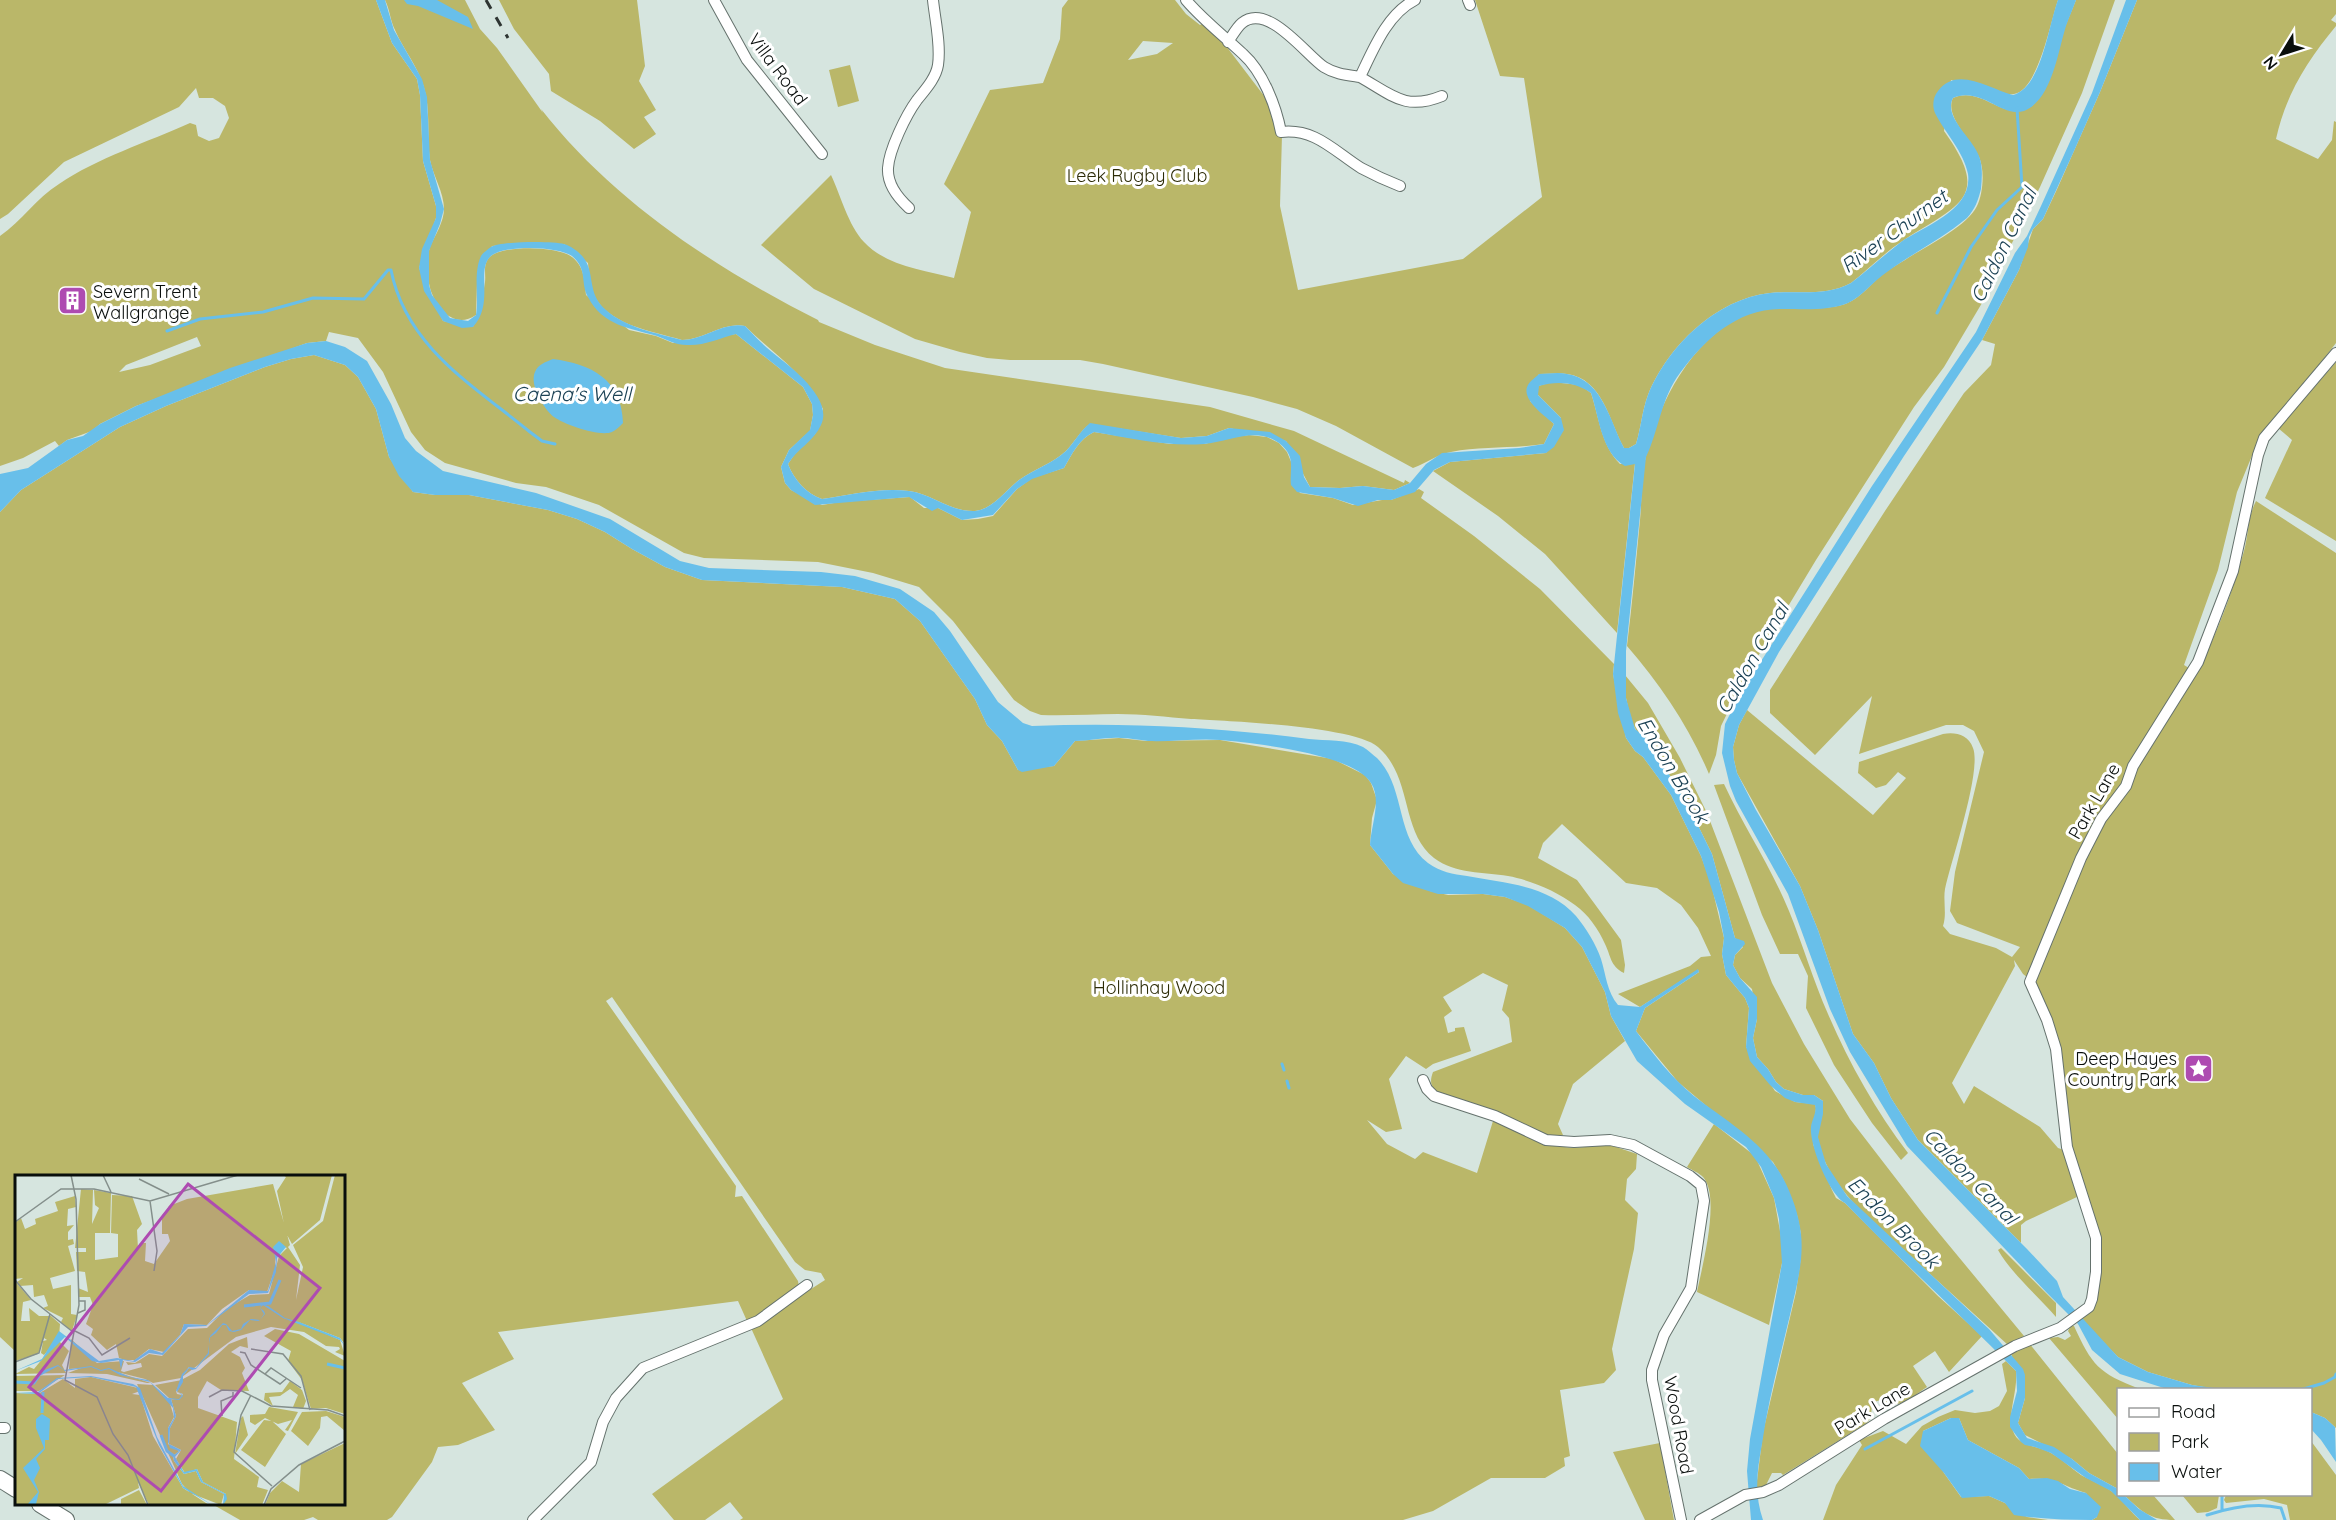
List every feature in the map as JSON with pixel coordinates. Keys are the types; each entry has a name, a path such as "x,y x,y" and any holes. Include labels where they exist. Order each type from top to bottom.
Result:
{"highway":[{"path":"0,1479 15,1488"},
{"path":"43,1505 66,1520"}],"street":[{"name":"Villa Road","path":"714,0 747,60 822,154"},
{"path":"909,208 899,198 891,184 888,169 906,119 938,66 933,0"},
{"path":"1186,0 1256,68 1278,114 1281,132 1304,132 1315,136 1361,168 1400,186"},
{"path":"1360,77 1374,47 1394,18 1405,5 1415,0"},
{"path":"1228,42 1243,22 1256,18 1273,24 1300,44 1326,68 1337,73 1360,77 1405,102 1421,103 1442,96"},
{"name":"Park Lane","path":"1702,1520 1745,1495 1763,1492 1894,1413 2015,1346 2066,1324 2089,1307 2096,1272 2096,1238 2067,1147 2056,1049 2047,1020 2030,982 2081,858 2101,819 2126,786 2133,766 2198,663 2233,572 2258,455 2264,438 2336,353"},
{"name":"Wood Road","path":"1423,1080 1426,1089 1434,1096 1495,1116 1546,1140 1574,1142 1610,1140 1633,1145 1690,1176 1701,1185 1704,1201 1691,1288 1664,1335 1652,1380 1681,1520"},
{"path":"533,1520 591,1462 603,1422 616,1398 644,1368 758,1321 807,1285"}],"green space":[{"path":"0,0 376,0 392,43 417,79 420,95 423,161 436,206 436,218 419,268 443,321 473,327 484,288 488,259 504,251 529,248 565,253 572,257 583,274 586,295 629,330 656,336 673,343 736,334 803,387 812,404 813,415 810,431 789,450 781,467 785,483 791,490 822,505 910,497 924,508 938,508 962,520 993,516 1017,489 1032,478 1064,468 1080,443 1094,432 1170,444 1205,444 1225,438 1249,435 1267,437 1279,443 1287,452 1292,464 1291,480 1300,493 1333,498 1353,505 1391,500 1419,489 1424,492 1421,498 1474,536 1540,589 1614,664 1613,674 1626,738 1671,795 1701,856 1711,883 1724,938 1722,954 1726,975 1745,998 1749,1008 1746,1047 1775,1091 1795,1102 1815,1104 1813,1144 1836,1198 1845,1203 1938,1296 1982,1336 1949,1372 1935,1351 1913,1366 1927,1387 1899,1404 1880,1400 1872,1403 1871,1417 1867,1423 1783,1475 1772,1473 1766,1485 1756,1489 1763,1432 1796,1292 1801,1257 1801,1234 1797,1215 1783,1179 1773,1162 1678,1082 1636,1031 1645,1008 1699,972 1698,970 1640,1007 1618,994 1690,966 1701,957 1711,956 1698,928 1681,905 1657,888 1626,883 1562,824 1543,843 1538,858 1577,880 1621,940 1624,973 1613,964 1603,939 1589,918 1560,895 1525,880 1460,870 1434,858 1423,847 1416,833 1397,773 1389,759 1378,747 1365,740 1318,729 1260,723 1127,714 1041,715 1030,711 1014,700 953,621 919,587 873,573 818,562 704,558 684,553 599,505 546,487 516,483 445,463 425,450 411,432 383,372 358,338 329,332 326,341 307,343 136,406 100,424 92,431 67,440 59,446 55,441 23,458 0,466 0,236 51,190 106,158 190,123 196,125 198,136 209,141 219,138 229,118 225,106 213,98 199,98 196,88 179,107 64,162 0,219","holes":["197,337 201,346 150,365 119,372 126,365"]},
{"path":"385,0 465,0 480,29 497,48 543,113 541,109 600,173 668,230 704,255 819,322 875,345 945,368 1210,407 1294,431 1404,483 1405,480 1410,483 1394,490 1363,486 1310,487 1286,441 1229,428 1207,436 1181,438 1090,424 1061,456 1019,480 993,503 981,510 957,509 917,493 898,490 822,499 816,497 802,486 788,464 815,434 823,409 816,396 798,374 745,326 729,326 682,340 631,325 607,312 598,302 591,288 588,263 564,244 492,246 477,284 476,315 460,320 447,315 441,309 430,288 427,262 444,209 430,160 426,96 417,70 393,26"},
{"path":"499,0 637,0 645,66 639,81 656,110 644,117 656,134 634,149 600,121 551,91 549,74 514,29"},
{"name":"Leek Rugby Club","path":"1068,0 1175,0 1186,14 1200,25 1207,21 1278,114 1282,135 1280,206 1298,290 1463,259 1542,197 1524,78 1500,76 1475,0 2058,0 2037,68 2022,90 2008,94 1951,80 1944,131 1966,171 1967,185 1963,197 1954,207 1897,245 1851,283 1821,292 1770,293 1750,297 1713,315 1681,343 1657,377 1646,401 1636,444 1624,448 1597,392 1589,384 1567,374 1539,374 1530,401 1554,424 1544,444 1451,452 1413,468 1336,426 1297,409 1253,397 1080,360 987,358 915,339 814,289 761,245 831,175 858,235 873,250 894,262 954,278 971,212 944,184 990,90 1043,83 1060,39 1062,8","holes":["1143,41 1173,43 1157,54 1128,60"]},
{"path":"2076,0 2115,0 2082,93 2040,187 1982,303 1944,367 1914,407 1816,560 1743,681 1721,726 1716,755 1709,774 1693,740 1673,707 1627,646 1644,464 1659,415 1669,394 1693,356 1725,326 1756,311 1830,307 1848,303 1885,272 1944,236 1972,214 1981,195 1982,168 1976,151 1952,113 1953,98 1964,95 1974,96 2012,111 2033,105"},
{"path":"2137,0 2336,0 2336,14 2331,20 2336,23 2336,26 2299,79 2286,107 2276,139 2318,159 2332,140 2334,121 2336,122 2336,343 2256,446 2237,492 2218,570 2184,665 2197,673 2211,644 2240,566 2256,501 2336,553 2336,1428 2325,1418 2312,1412 2312,1388 2209,1388 2148,1372 2118,1357 2080,1318 2096,1305 2099,1238 2079,1196 2021,1225 2021,1243 1918,1140 1891,1098 1874,1063 1853,1034 1818,930 1800,886 1737,773 1734,760 1733,747 1739,725 1747,710 1873,815 1906,778 1898,772 1886,785 1876,788 1858,773 1859,762 1943,734 1952,733 1964,737 1971,743 1975,760 1965,817 1945,889 1943,926 1950,934 1996,948 2012,957 2020,947 1957,923 1950,911 1955,872 1984,752 1974,731 1963,725 1946,725 1859,754 1872,696 1815,755 1770,713 1770,690 1964,393 1991,365 1995,344 1982,340 2019,270 2033,229 2043,219","holes":["2014,960 2023,974 2032,981 2059,1049 2064,1150 2058,1148 2040,1127 1974,1086 1964,1104 1952,1083 2015,966"]},
{"path":"850,65 859,101 838,107 829,70"},
{"name":"Hollinhay Wood","path":"314,355 345,365 358,377 376,409 389,457 413,492 435,495 469,495 548,510 577,519 605,532 665,567 702,580 842,587 895,599 920,621 975,699 987,725 1002,741 1018,770 1054,766 1075,741 1119,738 1146,741 1220,740 1333,759 1365,775 1371,783 1377,800 1372,818 1370,845 1393,874 1430,891 1448,895 1483,894 1505,897 1528,905 1565,928 1582,947 1605,992 1611,1016 1625,1041 1573,1084 1558,1124 1563,1135 1548,1137 1440,1095 1433,1087 1431,1079 1433,1072 1512,1042 1509,1018 1502,1010 1508,985 1483,973 1443,997 1452,1011 1444,1017 1448,1033 1455,1031 1455,1028 1464,1027 1471,1051 1433,1064 1426,1069 1406,1056 1389,1079 1402,1129 1386,1132 1367,1120 1387,1144 1415,1159 1423,1152 1477,1173 1493,1121 1546,1145 1573,1148 1610,1145 1637,1154 1636,1169 1627,1179 1625,1200 1638,1213 1634,1249 1612,1349 1616,1370 1604,1383 1560,1390 1570,1456 1564,1458 1565,1466 1545,1478 1491,1478 1433,1511 1403,1520 740,1520 743,1518 730,1502 705,1520 674,1520 652,1494 783,1399 751,1328 825,1280 821,1273 805,1270 795,1262 612,997 606,1001 736,1186 735,1197 742,1196 798,1281 799,1287 769,1310 747,1321 738,1301 498,1332 514,1359 462,1383 495,1430 458,1445 438,1447 432,1462 392,1517 387,1520 318,1520 313,1517 304,1520 240,1520 214,1505 345,1505 345,1175 15,1175 15,1351 0,1337 0,512 21,490 120,427 166,406 291,359"},
{"path":"2336,362 2336,541 2265,498 2292,440 2278,428"},
{"path":"1552,382 1580,385 1591,393 1601,430 1614,456 1620,464 1635,463 1617,633 1545,554 1498,516 1433,471 1450,462 1546,453 1561,418 1538,395 1538,386"},
{"path":"1625,675 1648,703 1680,758 1707,813 1772,983 1804,1044 1850,1119 1924,1215 2024,1336 2008,1345 1861,1211 1834,1178 1820,1149 1818,1134 1823,1101 1814,1095 1803,1095 1784,1089 1757,1057 1753,1038 1757,1019 1752,989 1740,978 1733,965 1735,955 1743,947 1735,938 1712,854 1686,801 1646,738 1639,735 1631,721 1626,698"},
{"path":"1724,784 1782,895 1836,1032 1874,1103 1908,1153 1901,1160 1872,1123 1834,1065 1806,1008 1808,976 1798,954 1780,954 1762,915 1714,785"},
{"path":"1714,1124 1755,1156 1774,1198 1782,1242 1782,1263 1769,1325 1697,1292 1709,1233 1710,1200 1708,1187 1703,1177 1687,1167"},
{"path":"2001,1248 2056,1303 2056,1317 2010,1267 1998,1250"},
{"path":"2071,1325 2074,1326 2092,1359 2105,1372 2138,1388 2117,1388 2117,1418 2049,1338 2058,1337 2065,1340 2071,1336 2068,1331"},
{"path":"2029,1343 2117,1453 2117,1488 2089,1473 2072,1459 2025,1435 2018,1423 2025,1398 2011,1353"},
{"path":"2006,1361 2016,1371 2011,1424 2016,1436 2024,1443 2046,1450 2081,1475 2110,1490 2140,1520 2092,1520 2097,1517 2086,1493 2053,1481 2029,1479 2019,1468 1968,1440 1959,1418 1951,1418 1923,1431 1944,1473 1961,1497 1989,1496 2027,1517 2048,1520 1823,1520 1836,1485 1862,1445 1859,1440 1883,1431 1906,1444 1922,1426 1955,1410 1975,1413 1990,1411 1999,1406 2007,1391 2002,1364"},
{"path":"2312,1442 2336,1475 2336,1520 2290,1520 2287,1505 2264,1499 2226,1503 2224,1500 2226,1496 2312,1496"},
{"path":"1660,1443 1674,1520 1645,1520 1613,1452"},
{"path":"2125,1496 2154,1496 2175,1520 2153,1517"},
{"path":"2183,1496 2219,1496 2217,1508 2197,1513"}],"water":[{"path":"376,0 385,0 394,30 422,79 427,97 430,160 444,209 429,251 429,285 432,295 450,318 468,321 476,315 479,263 482,255 491,247 527,242 567,245 579,253 587,263 596,297 614,316 642,329 682,340 729,326 745,326 808,384 821,404 823,415 821,425 788,464 797,481 811,494 822,499 877,491 909,491 957,509 975,511 988,507 1019,480 1061,456 1090,423 1181,438 1207,436 1229,428 1270,432 1286,441 1300,456 1304,477 1310,487 1363,486 1394,490 1410,483 1426,464 1442,453 1544,444 1554,424 1530,401 1526,390 1539,374 1567,374 1588,383 1602,400 1624,448 1629,448 1636,444 1648,395 1668,359 1696,328 1713,315 1750,297 1770,293 1821,292 1851,283 1901,242 1945,216 1955,207 1963,198 1968,187 1968,174 1958,150 1935,113 1936,93 1946,83 1964,79 2013,95 2023,90 2031,80 2043,54 2058,0 2076,0 2052,74 2041,97 2034,105 2024,111 2013,112 1976,97 1964,95 1953,98 1952,113 1976,149 1982,168 1980,193 1967,218 1948,233 1887,272 1848,303 1825,308 1767,310 1738,320 1712,337 1680,373 1668,393 1646,457 1626,651 1626,698 1635,729 1646,738 1686,801 1712,854 1735,938 1744,941 1745,944 1735,955 1733,965 1740,978 1757,997 1757,1019 1753,1038 1757,1057 1784,1089 1803,1095 1814,1095 1823,1101 1818,1137 1826,1164 1847,1196 1989,1329 2023,1369 2025,1398 2018,1423 2027,1438 2054,1447 2089,1473 2117,1488 2117,1496 2125,1496 2139,1509 2157,1520 2140,1520 2111,1491 2086,1478 2051,1453 2021,1442 2010,1427 2010,1417 2017,1391 2016,1371 1839,1198 1827,1181 1813,1145 1811,1127 1815,1105 1785,1098 1770,1085 1750,1061 1746,1047 1749,1008 1745,998 1726,975 1722,954 1724,938 1719,912 1701,856 1671,795 1626,738 1618,713 1613,674 1635,464 1625,466 1611,452 1602,433 1591,393 1566,384 1552,383 1539,386 1538,395 1561,418 1564,430 1554,447 1546,453 1450,462 1434,470 1415,492 1391,500 1378,500 1358,506 1333,498 1297,492 1291,485 1291,463 1288,453 1279,443 1270,438 1251,435 1190,445 1094,432 1080,443 1064,468 1032,479 1017,489 993,515 962,520 938,508 932,511 909,497 815,505 791,490 785,483 781,467 789,450 810,430 813,415 812,404 803,387 736,334 706,343 683,345 627,328 609,320 594,307 586,292 580,266 572,256 555,250 529,248 505,250 489,258 484,272 483,309 473,327 462,328 443,321 424,291 419,268 422,249 436,218 436,206 423,161 420,95 417,79 392,43"},
{"path":"404,0 437,0 468,17 473,29 418,6 407,4"},
{"path":"2126,0 2137,0 2100,92 2043,219 2033,229 2019,270 1982,340 1904,456 1779,652 1739,725 1733,747 1734,760 1737,773 1756,810 1800,886 1818,930 1853,1034 1874,1063 1891,1098 1918,1140 2057,1281 2063,1297 2118,1357 2148,1372 2192,1385 2214,1388 2164,1388 2120,1374 2092,1350 2078,1324 1907,1146 1850,1052 1830,1009 1788,894 1736,801 1722,753 1725,724 1739,696 1872,486 1976,332 2015,253 2027,236 2092,93"},
{"path":"326,341 345,347 367,361 391,404 405,438 416,451 443,471 536,493 610,519 680,561 709,568 821,572 855,576 900,589 934,612 950,631 998,702 1023,723 1032,726 1171,726 1357,744 1377,758 1386,770 1393,783 1410,840 1428,863 1437,869 1452,873 1525,887 1553,898 1565,906 1576,916 1594,942 1609,989 1618,1005 1640,1007 1698,969 1699,972 1645,1008 1636,1031 1678,1081 1765,1153 1783,1178 1792,1198 1801,1234 1799,1275 1771,1396 1759,1464 1757,1492 1763,1520 1751,1520 1747,1471 1750,1439 1782,1263 1779,1219 1774,1198 1761,1167 1746,1147 1685,1104 1637,1061 1611,1016 1605,992 1582,947 1565,928 1528,906 1505,897 1483,894 1438,894 1403,883 1393,874 1370,845 1376,797 1371,783 1361,773 1325,757 1278,747 1212,740 1148,741 1128,738 1075,741 1054,766 1022,772 1018,770 1002,741 987,725 975,699 920,621 895,599 842,587 702,580 665,567 605,532 577,519 548,510 469,495 435,495 413,492 399,476 389,457 376,409 358,377 345,365 314,355 265,367 166,406 120,427 21,490 0,512 0,474 28,468 67,440 83,436 100,424 136,406 230,368 307,343"},
{"name":"Caena's Well","path":"553,359 580,365 602,376 617,395 623,423 612,432 599,433 574,427 554,417 538,396 534,383 538,367"},
{"path":"2312,1412 2325,1418 2335,1427 2336,1462 2312,1430"},
{"path":"1951,1418 1959,1418 1968,1440 2019,1468 2029,1479 2047,1478 2058,1481 2070,1489 2086,1493 2101,1507 2097,1517 2092,1520 2072,1520 2014,1515 2005,1503 1989,1496 1962,1498 1920,1446 1923,1431"}],"waterway":[{"name":"Caldon Canal","path":"1937,313 1971,247 1997,210 2022,187 2017,108"},
{"path":"167,331 200,319 263,312 313,298 364,299 388,270 391,270 399,297 411,321 445,363 542,441 555,444"},
{"path":"1282,1064 1284,1070"},
{"path":"1287,1081 1289,1088"},
{"path":"2307,1388 2324,1383 2336,1374"},
{"path":"1865,1449 1972,1391"},
{"path":"2222,1496 2222,1510"},
{"name":"Endon Brook","path":"2207,1515 2235,1508 2263,1505 2281,1508 2285,1520"}],"railway":[{"path":"486,0 508,38"}],"place":[{"name":"Severn Trent Wallgrange","path":"72,301"},
{"name":"Deep Hayes Country Park","path":"2198,1068"}],"water label":[{"name":"River Churnet","path":"1894,231"}]}
